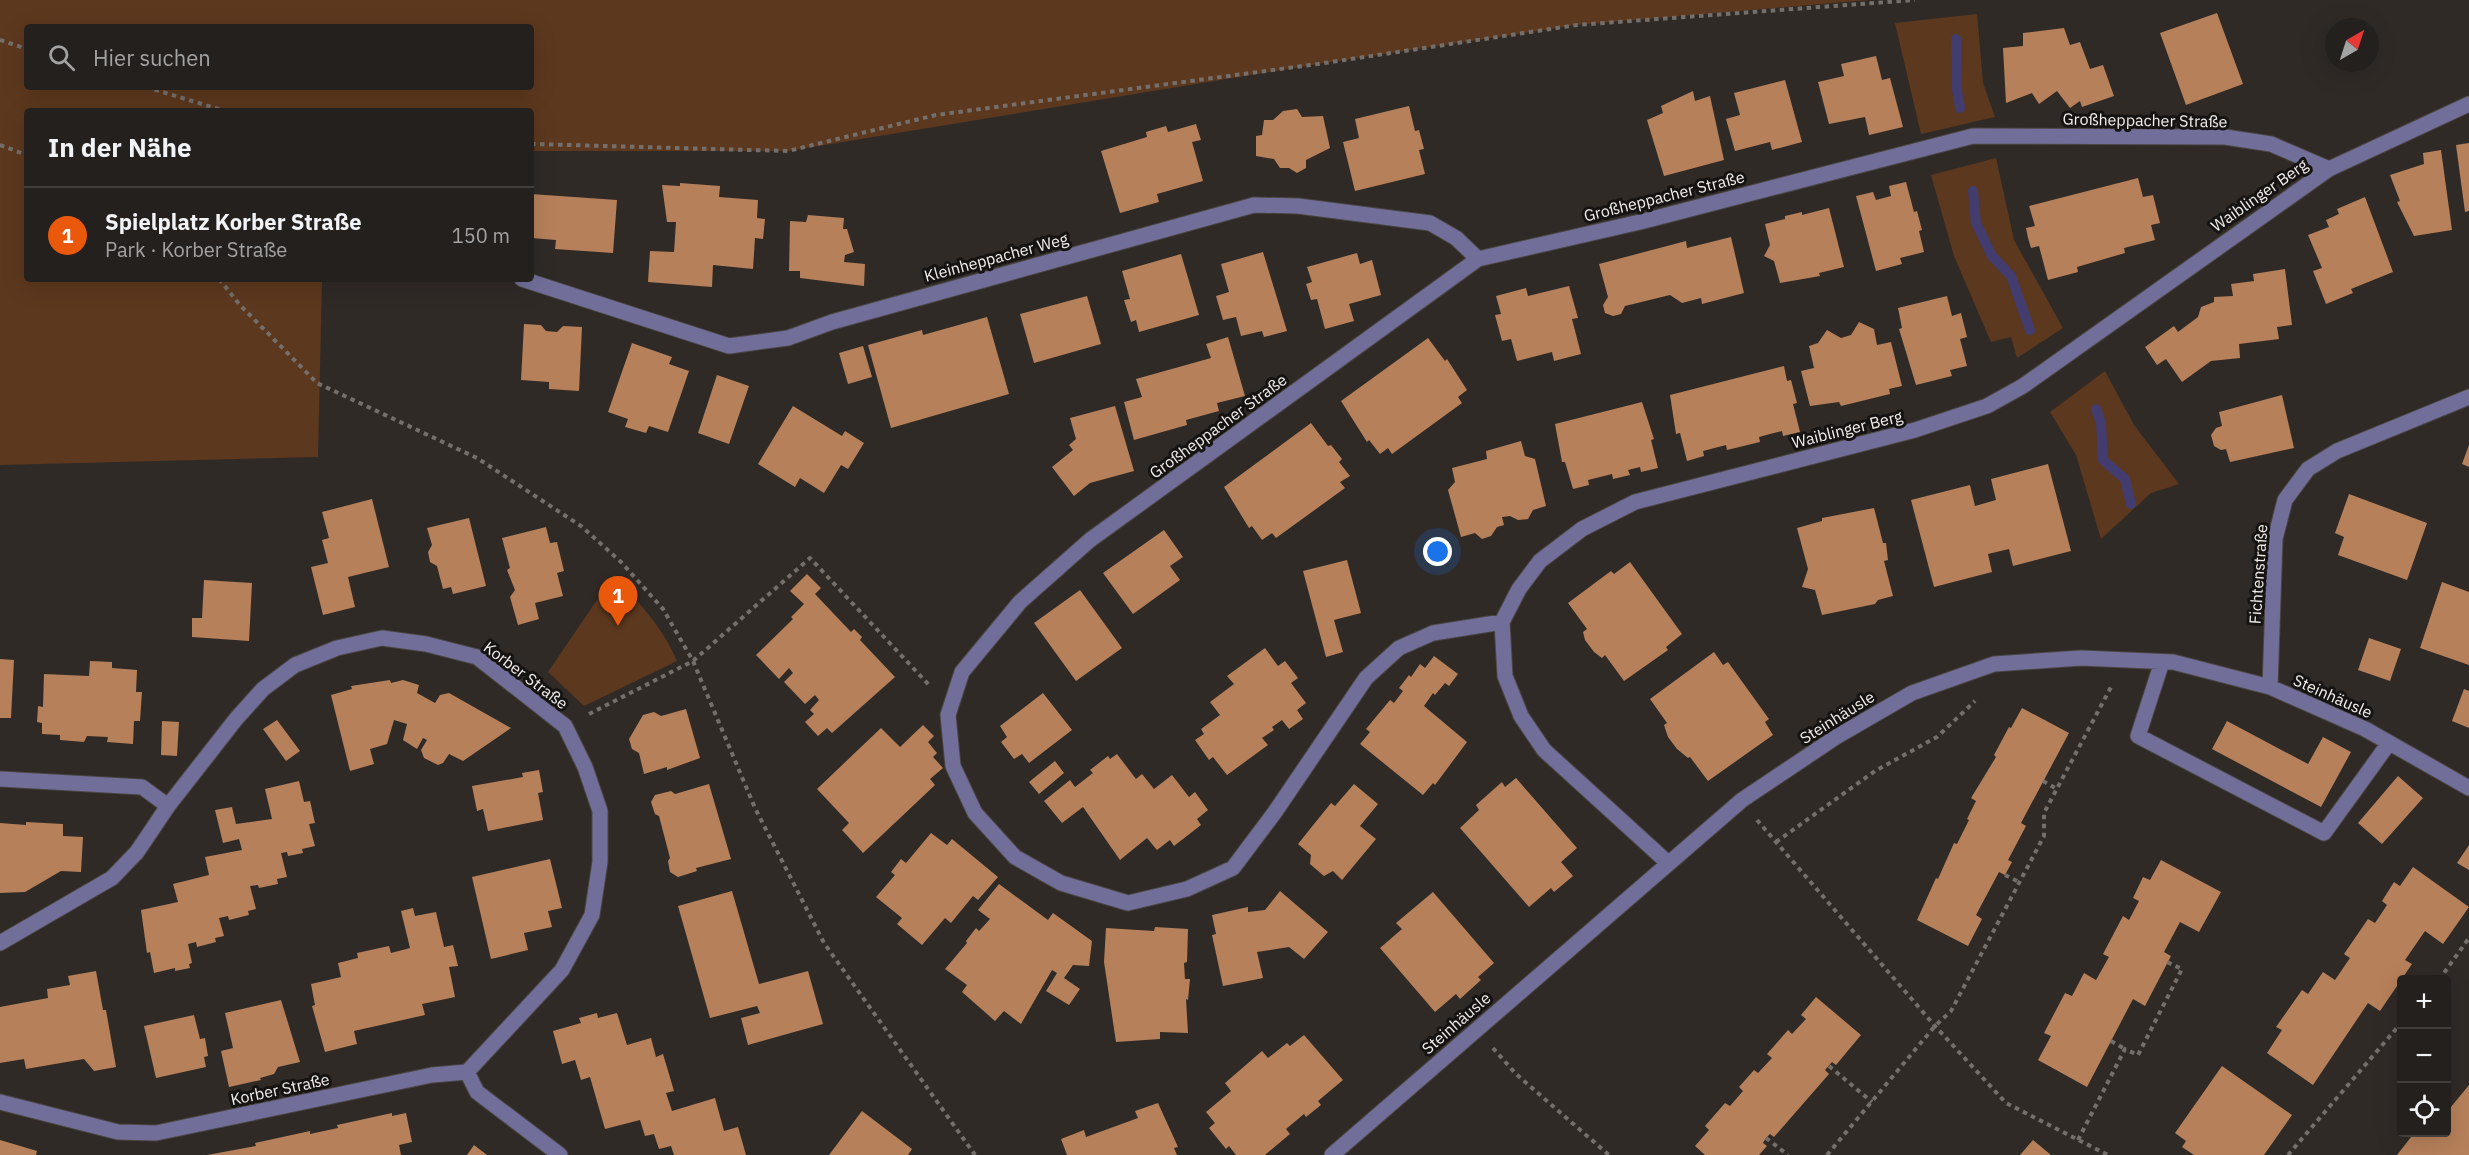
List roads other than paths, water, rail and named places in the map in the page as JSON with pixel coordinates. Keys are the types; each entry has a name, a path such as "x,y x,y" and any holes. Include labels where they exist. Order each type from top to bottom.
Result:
{"street":[{"name":"Waiblinger Berg","path":"1502,622 1519,589 1540,561 1582,529 1635,502 1915,430 1987,406 2032,379 2329,169 2469,104"},
{"name":"Großheppacher Straße","path":"1502,622 1433,633 1399,648 1366,678 1275,812 1233,868 1187,889 1128,903 1061,883 1015,857 975,813 953,766 948,716 962,672 1020,602 1090,540 1478,259 1640,222 1972,136 2225,137 2271,144 2329,169"},
{"name":"Kleinheppacher Weg","path":"531,282 729,346 788,338 832,321 1254,205 1298,206 1430,223 1456,238 1478,259"},
{"name":"Fichtenstraße","path":"2270,687 2276,539 2285,500 2308,469 2337,451 2469,397"},
{"path":"1502,622 1505,676 1521,716 1544,750 1667,862"},
{"name":"Korber Straße","path":"0,943 112,878 137,852 168,806 236,719 263,689 295,665 337,648 381,638 426,644 477,657 565,726 585,767 600,811 600,862 592,915 562,970 467,1072 432,1075 156,1133 118,1132 0,1102"},
{"name":"Steinhäusle","path":"1332,1155 1667,862 1742,800 1836,737 1912,693 1994,664 2081,658 2174,662 2270,687 2389,743 2469,788"},
{"path":"2163,662 2138,736 2324,833 2389,743"},
{"path":"0,779 142,787 168,806"},
{"path":"467,1072 477,1092 560,1155"}],"waterway":[{"path":"1956,39 1957,90 1960,108"},
{"path":"1973,191 1976,223 1992,256 2011,276 2030,330"},
{"path":"2096,409 2101,423 2103,460 2125,479 2131,504"}],"place":[{"name":"Spielplatz Korber Straße","path":"618,626"}]}
